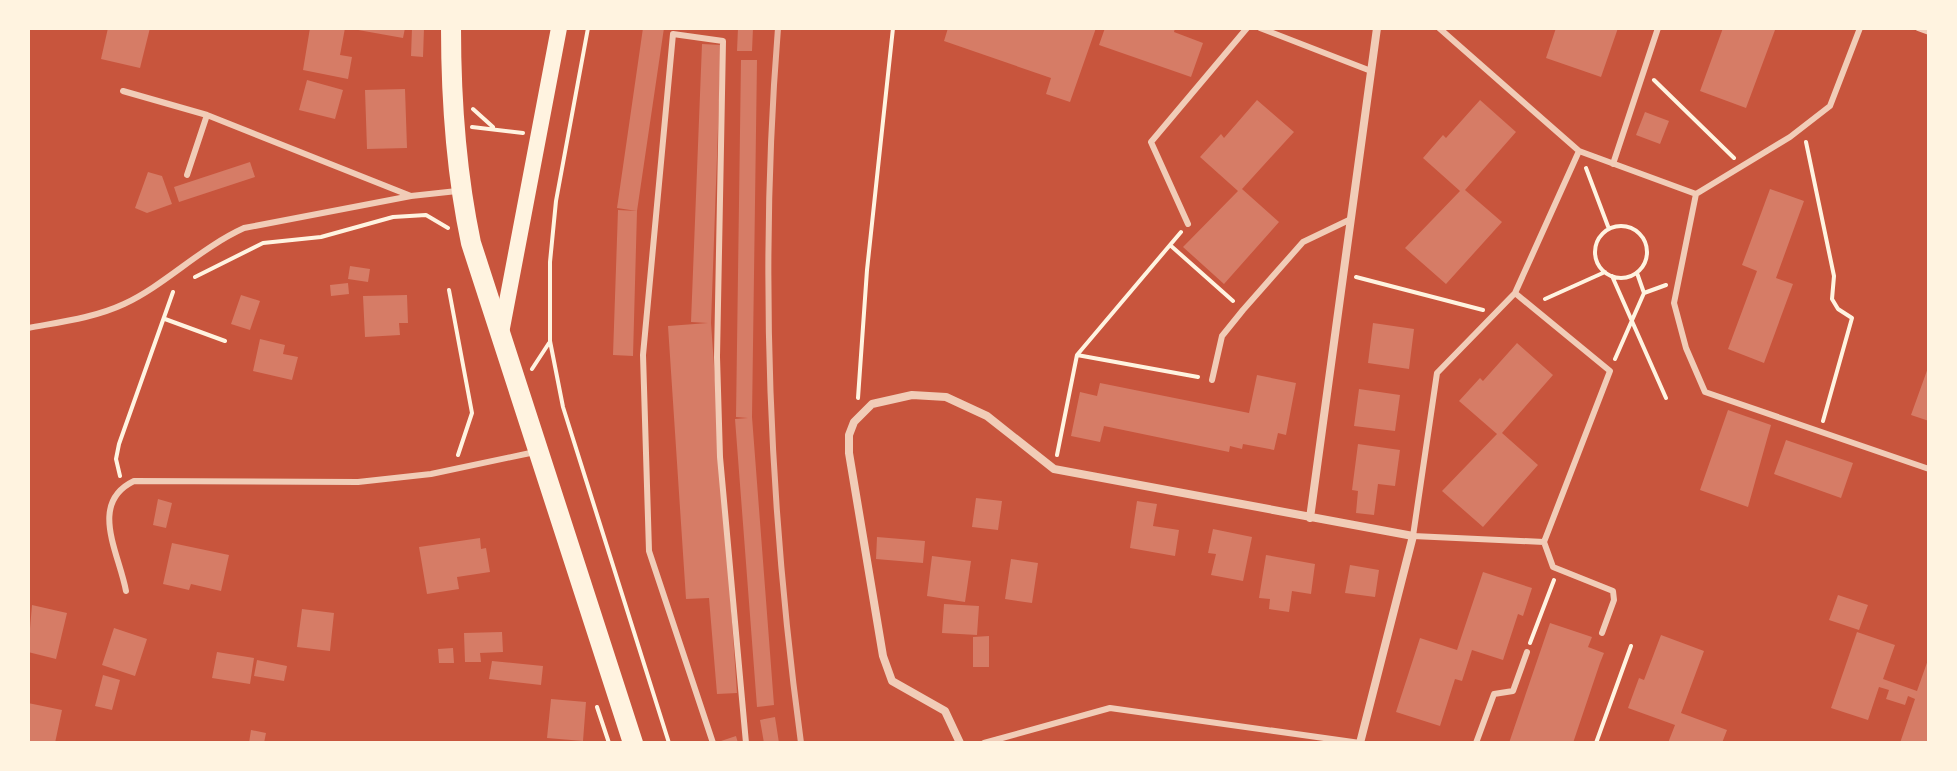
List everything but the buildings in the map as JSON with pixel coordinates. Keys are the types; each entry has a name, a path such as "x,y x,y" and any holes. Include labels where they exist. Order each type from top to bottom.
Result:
{"main road":[{"path":"451,28 451,76 460,190 482,285 501,334 633,743"},
{"path":"501,334 559,28"}],"street":[{"path":"1310,518 1377,28"},
{"path":"960,743 953,722 945,711 916,692 901,687 887,673 849,453 849,435 861,412 872,404 894,398 946,397 987,416 1054,469 1413,536 1360,743"}],"lane":[{"path":"1188,224 1151,142 1247,28"},
{"path":"1260,28 1371,71"},
{"path":"1439,28 1579,151 1696,194"},
{"path":"1613,164 1658,28"},
{"path":"1860,28 1830,106 1803,127 1696,194 1674,303 1686,348 1705,392 1929,469"},
{"path":"1918,28 1929,32"},
{"path":"713,743 649,551 643,355 673,34 723,41 717,357 720,443 746,743"},
{"path":"123,91 207,115 411,196"},
{"path":"187,175 207,115"},
{"path":"1544,542 1413,536 1437,373 1515,293 1579,151"},
{"path":"28,328 83,318 125,304 219,239 244,228 411,196 460,190"},
{"path":"1212,380 1222,336 1243,310 1303,242 1349,220"},
{"path":"1515,293 1610,371 1544,542 1549,562 1557,570 1613,591 1614,600 1602,633"},
{"path":"126,591 108,512 115,494 124,486 146,479 251,484 358,482 454,469 539,451"},
{"path":"1476,743 1494,694 1513,691 1527,652"},
{"path":"984,743 1110,708 1360,743"}],"path":[{"path":"588,28 556,201 550,262 550,341 563,407 669,743"},
{"path":"861,412 858,400 867,270 893,28"},
{"path":"1644,70 1742,166"},
{"path":"479,127 519,132"},
{"path":"1803,127 1834,276 1832,299 1838,309 1852,318 1820,432"},
{"path":"1579,151 1609,229"},
{"path":"164,296 263,243 321,237 405,215 426,215 448,228"},
{"path":"1054,469 1077,355 1188,224"},
{"path":"1637,273 1646,259 1641,235 1626,226 1609,229 1595,249 1605,272 1612,276 1666,398"},
{"path":"1170,245 1243,310"},
{"path":"1531,305 1605,272"},
{"path":"1342,273 1495,313"},
{"path":"1612,276 1637,273"},
{"path":"1610,371 1644,293 1637,273"},
{"path":"124,486 117,469 119,444 173,290"},
{"path":"449,290 472,413 454,469"},
{"path":"165,319 225,341"},
{"path":"1077,355 1212,380"},
{"path":"1527,652 1557,570"},
{"path":"1596,743 1631,646"}],"railway":[{"path":"778,28 769,207 770,386 781,565 801,743"}]}
